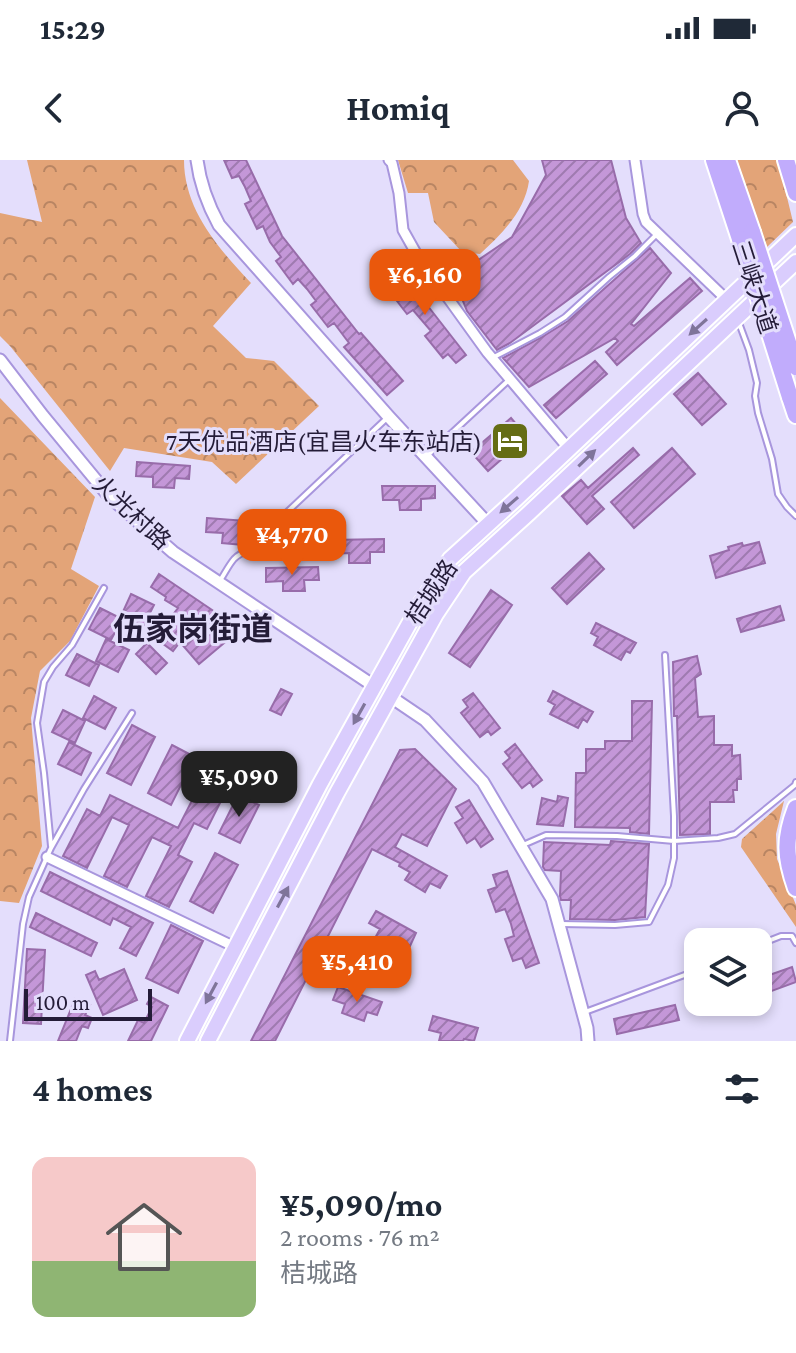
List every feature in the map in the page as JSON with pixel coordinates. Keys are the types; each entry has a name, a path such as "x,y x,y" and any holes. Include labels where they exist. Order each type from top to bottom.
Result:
{"highway":[{"name":"三峡大道","path":"714,160 796,367"},
{"name":"三峡大道","path":"727,160 796,415"},
{"path":"788,160 796,171"},
{"path":"788,160 796,193"},
{"path":"796,808 786,843 788,866 796,888"},
{"path":"796,824 796,864"}],"main road":[{"name":"桔城路","path":"187,1041 320,784 420,604 450,559 796,235"},
{"name":"桔城路","path":"208,1041 337,793 436,614 464,572 796,262"}],"street":[{"path":"197,160 207,203 219,225 488,524"},
{"path":"389,160 399,193 403,230 417,255 492,358 569,449"},
{"path":"635,160 646,222 727,300"},
{"name":"火光村路","path":"0,360 109,496 173,552 374,686"},
{"path":"391,697 425,720 483,782 552,899 588,1041"},
{"path":"49,852 235,947"}],"lane":[{"path":"492,358 565,317 658,233"},
{"path":"737,318 757,383 755,396 758,413 772,459 778,494 796,516"},
{"path":"427,456 510,379"},
{"path":"219,582 235,558 262,544 268,530 389,417"},
{"path":"49,852 37,723 44,682 72,645 104,588"},
{"path":"559,924 649,922 668,885 674,841 665,655"},
{"path":"10,1041 23,924 29,897 49,852 84,789 132,713"},
{"path":"521,846 546,835 674,841 718,838 735,834 796,782"},
{"path":"772,940 792,936 796,943"},
{"path":"583,1013 684,975"}],"green space":[{"path":"27,160 184,160 190,196 197,212 216,242 251,283 213,326 246,358 274,361 319,406 236,484 212,462 124,448 110,471 0,336 0,213 42,222"},
{"path":"398,160 513,160 529,181 527,192 511,222 480,254 462,252 434,222 428,193 408,193"},
{"path":"737,160 778,160 793,222 767,247"},
{"path":"0,398 95,497 71,569 99,586 70,641 40,671 31,718 42,846 19,903 0,901"},
{"path":"784,801 776,834 777,859 796,905 796,927 741,847 742,839"}],"building":[{"path":"224,160 246,160 282,236 359,334 403,381 387,395 344,347 349,343 334,323 328,327 311,305 316,301 307,289 298,279 293,284 276,261 281,257 263,226 257,229 245,204 251,201 245,187 239,176 232,178"},
{"path":"542,160 611,160 626,218 641,243 497,350 467,311 457,286 471,265 512,237 546,175"},
{"path":"650,248 671,273 631,324 634,326 690,278 702,291 617,365 606,352 618,341 615,338 529,387 503,358 568,321"},
{"path":"399,269 466,355 456,363 448,354 443,358 425,336 431,331 413,310 407,314 390,292 396,287 388,277"},
{"path":"595,361 607,374 556,418 544,405"},
{"path":"698,373 726,404 702,425 674,394"},
{"path":"511,418 527,437 488,471 471,452"},
{"path":"633,448 639,455 592,496 604,509 587,524 562,496 581,480 588,488"},
{"path":"672,448 695,474 634,528 611,502"},
{"path":"137,462 190,466 189,479 175,478 174,488 153,487 153,477 136,476"},
{"path":"382,486 435,486 435,498 421,499 421,510 400,510 399,500 383,500"},
{"path":"207,518 259,522 258,535 244,534 243,545 222,543 223,533 206,532"},
{"path":"384,539 384,552 370,552 370,563 349,563 349,553 332,554 331,540"},
{"path":"759,542 765,563 716,578 710,556 742,543 743,546"},
{"path":"589,553 604,569 567,604 552,588"},
{"path":"318,567 319,580 304,580 305,591 283,591 283,581 266,582 266,568"},
{"path":"159,574 215,612 211,618 229,639 199,664 180,642 173,651 155,638 178,608 151,587"},
{"path":"491,590 512,605 470,667 449,653"},
{"path":"131,594 154,605 143,627 121,616"},
{"path":"780,606 784,620 741,632 737,619"},
{"path":"100,608 122,619 111,640 89,629"},
{"path":"596,623 636,643 630,653 626,651 621,660 594,645 598,637 591,633"},
{"path":"106,639 129,650 118,672 96,661"},
{"path":"147,643 167,663 156,674 136,654"},
{"path":"77,654 99,665 89,686 66,675"},
{"path":"697,656 701,674 695,678 698,717 714,716 714,745 732,745 732,756 740,755 741,779 737,779 737,790 733,790 734,802 710,802 710,834 680,835 673,662"},
{"path":"281,689 292,694 281,715 270,710"},
{"path":"553,691 593,712 587,722 583,719 578,728 550,714 555,705 548,701"},
{"path":"473,693 500,728 491,735 488,731 480,737 461,713 468,707 463,700"},
{"path":"94,696 116,708 105,729 83,718"},
{"path":"632,701 652,701 649,834 630,832 630,828 575,827 576,773 586,773 586,749 605,749 605,741 632,741"},
{"path":"63,710 85,721 75,743 52,732"},
{"path":"132,725 155,737 131,785 107,773"},
{"path":"69,742 91,753 81,775 58,764"},
{"path":"515,744 542,780 533,787 530,782 522,788 503,764 510,758 505,752"},
{"path":"172,745 195,757 171,805 148,793"},
{"path":"415,749 456,789 427,846 402,834 395,847 447,876 440,888 430,883 425,892 405,880 410,872 399,866 400,863 372,849 275,1041 251,1041 400,750"},
{"path":"208,769 231,781 207,829 194,823 178,855 192,862 169,907 146,896 171,846 152,837 127,887 104,876 129,825 112,817 87,868 63,856 87,809 100,816 110,795 178,828"},
{"path":"238,795 259,805 240,843 219,833"},
{"path":"558,796 568,798 563,826 537,824 542,798 557,802"},
{"path":"469,800 493,839 481,847 475,838 467,843 455,823 463,818 456,807"},
{"path":"611,841 649,844 645,917 570,919 571,900 561,900 560,896 561,871 545,870 543,867 544,842 610,845"},
{"path":"215,853 238,865 213,913 190,901"},
{"path":"507,871 539,963 526,968 522,958 513,961 505,939 514,936 511,924 505,909 496,912 488,890 497,887 493,875"},
{"path":"50,872 153,923 136,956 120,948 131,927 113,918 110,925 41,891"},
{"path":"376,911 416,933 410,946 400,940 395,949 375,938 380,929 369,923"},
{"path":"36,913 97,943 91,956 30,927"},
{"path":"171,925 203,941 178,993 146,978"},
{"path":"27,949 45,950 41,1024 23,1023"},
{"path":"792,967 796,982 772,991 772,974"},
{"path":"124,969 137,1000 103,1015 86,975 95,971 99,980"},
{"path":"338,987 382,1002 377,1015 367,1012 364,1021 342,1013 345,1004 333,1000"},
{"path":"151,997 168,1006 151,1041 128,1041 138,1020 144,1023 152,1007 147,1004"},
{"path":"75,999 90,1005 85,1015 92,1018 88,1028 82,1026 76,1041 58,1041"},
{"path":"675,1005 679,1020 617,1034 614,1019"},
{"path":"433,1016 478,1028 474,1041 439,1041 441,1033 429,1030"}],"place":[{"name":"7天优品酒店(宜昌火车东站店)","path":"510,441"}],"district":[{"name":"伍家岗街道","path":"193,629"}]}
